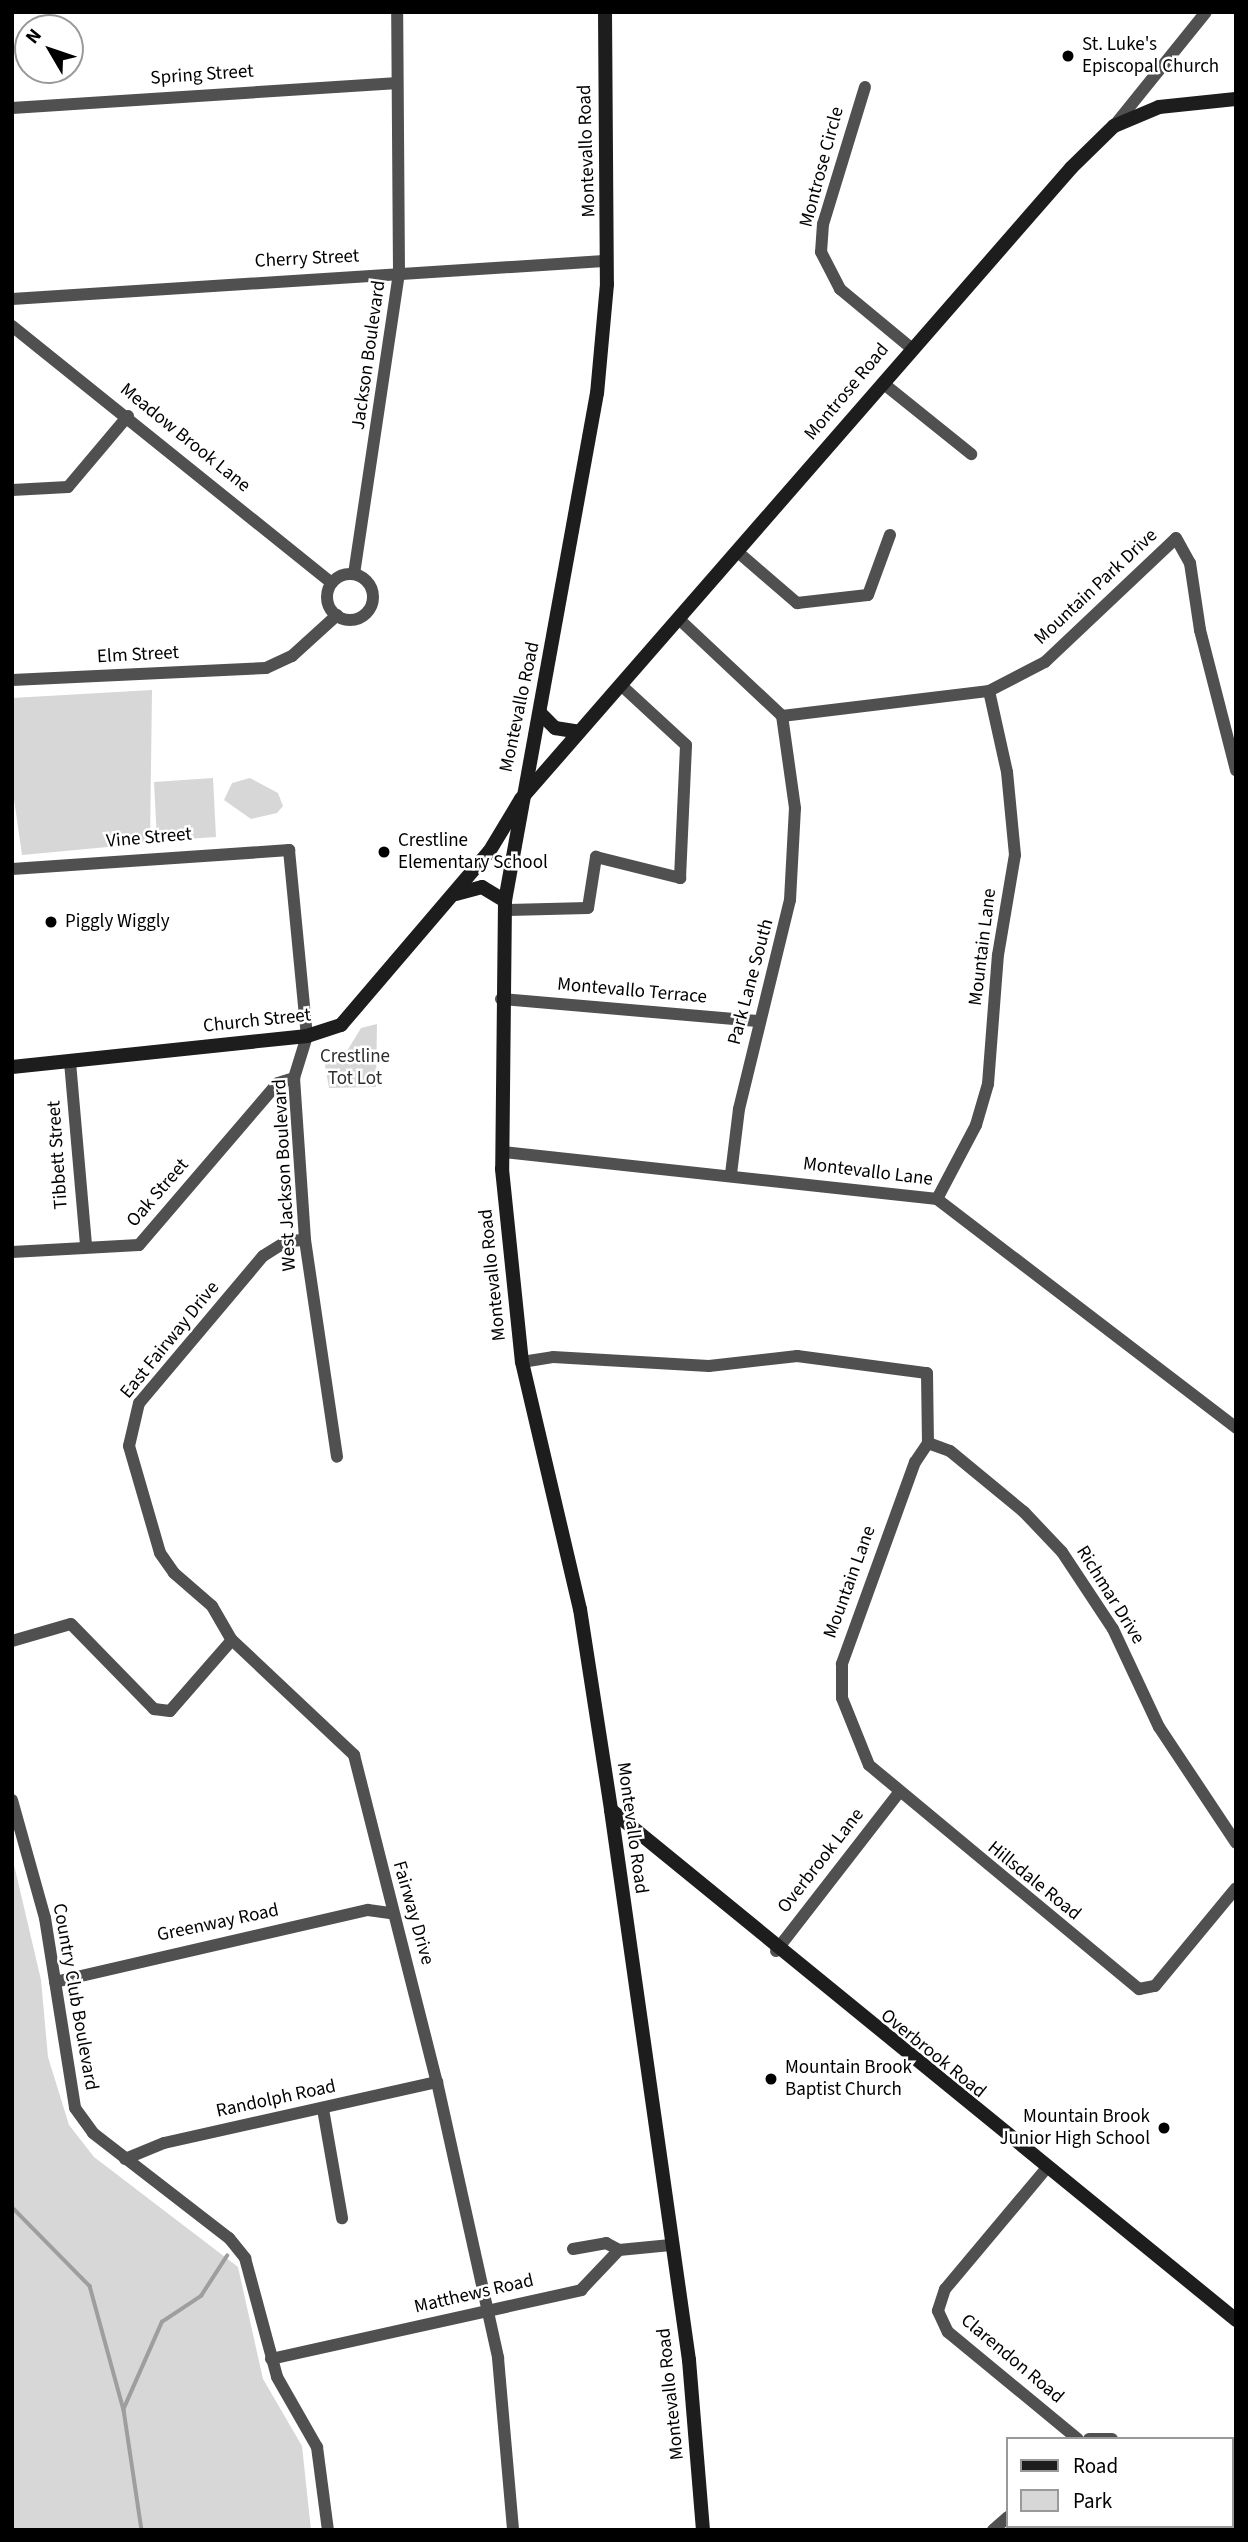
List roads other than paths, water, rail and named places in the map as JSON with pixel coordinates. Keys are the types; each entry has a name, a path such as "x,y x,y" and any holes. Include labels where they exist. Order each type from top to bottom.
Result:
{"main road":[{"name":"Montevallo Road","path":"605,12 610,214 604,261 597,393 541,714 521,799 504,905 501,999 504,1152 522,1362 580,1609 689,2360 703,2530"},
{"path":"1114,126 1152,109 1236,99"},
{"name":"Montrose Road","path":"521,799 681,621 884,384 910,347 1114,126"},
{"path":"541,714 555,728 579,732"},
{"name":"Church Street","path":"12,1067 307,1036 341,1025 453,896 521,799"},
{"path":"453,896 472,886 504,905"},
{"name":"Overbrook Road","path":"611,1810 776,1951 1045,2170 1236,2320"}],"street":[{"name":"Jackson Boulevard","path":"354,574 400,274 394,83 397,12"},
{"name":"Montrose Road","path":"1114,126 1206,12"},
{"name":"Spring Street","path":"12,108 394,83"},
{"name":"Montrose Circle","path":"865,87 823,224 821,252 840,289 910,347"},
{"path":"1135,98 1152,109"},
{"name":"Cherry Street","path":"12,299 604,261"},
{"name":"Meadow Brook Lane","path":"12,326 128,416 332,583"},
{"path":"884,384 971,453"},
{"path":"12,490 68,487 128,416"},
{"path":"739,552 797,603 868,595 890,535"},
{"name":"Mountain Park Drive","path":"782,716 989,691 1045,662 1176,538 1190,562 1200,630 1236,770"},
{"path":"354,574 371,587 372,602 357,618 337,615 328,602 332,583 354,574"},
{"name":"Elm Street","path":"12,680 266,668 292,656 337,615"},
{"path":"681,621 782,716"},
{"path":"504,905 588,908 596,857 680,878 686,745 621,685"},
{"name":"Mountain Lane","path":"937,1199 976,1125 988,1084 998,955 1015,855 1007,772 989,691"},
{"name":"Park Lane South","path":"731,1174 760,1021 783,951 790,900 796,808 782,716"},
{"name":"Vine Street","path":"12,869 289,850"},
{"name":"West Jackson Boulevard","path":"289,850 307,1036 294,1078 305,1240 337,1457"},
{"name":"Montevallo Terrace","path":"501,999 760,1021"},
{"name":"Tibbett Street","path":"70,1062 86,1245"},
{"name":"Oak Street","path":"12,1252 86,1245 139,1245 278,1083 294,1078"},
{"name":"Montevallo Lane","path":"504,1152 731,1174 937,1199 1236,1428"},
{"name":"East Fairway Drive","path":"232,1640 212,1606 160,1553 136,1477 130,1428 139,1403 263,1255 287,1241 305,1240"},
{"name":"Mountain Lane","path":"522,1362 553,1357 709,1366 797,1356 928,1373 928,1443 910,1475 842,1664 850,1728 869,1765 897,1795"},
{"name":"Richmar Drive","path":"928,1443 950,1451 1003,1495 1062,1552 1113,1629 1159,1727 1236,1843"},
{"path":"12,1641 71,1624 154,1709 170,1711 232,1640"},
{"name":"Fairway Drive","path":"232,1640 354,1755 390,1913 437,2082 498,2358 513,2530"},
{"name":"Overbrook Lane","path":"776,1951 897,1795"},
{"name":"Hillsdale Road","path":"897,1795 1126,1981 1149,1990 1236,1888"},
{"name":"Country Club Boulevard","path":"12,1800 55,1982 75,2108 93,2133 237,2248 249,2270 271,2359 317,2447 328,2530"},
{"name":"Greenway Road","path":"55,1982 368,1910 390,1913"},
{"name":"Randolph Road","path":"125,2159 164,2143 437,2082"},
{"path":"323,2109 342,2218"},
{"name":"Clarendon Road","path":"1045,2170 945,2289 938,2311 948,2332 1076,2437"},
{"path":"573,2249 606,2243 619,2250 671,2245"},
{"name":"Matthews Road","path":"271,2359 581,2290 619,2250"}],"waterway":[{"path":"12,2207 90,2286 124,2410 142,2530"},
{"path":"124,2408 162,2322 201,2296 227,2256"}],"place":[{"name":"St. Luke's Episcopal Church","path":"1068,56"},
{"name":"Crestline Elementary School","path":"384,852"},
{"name":"Piggly Wiggly","path":"51,922"},
{"name":"Mountain Brook Baptist Church","path":"771,2079"},
{"name":"Mountain Brook Junior High School","path":"1164,2128"}],"park label":[{"name":"Crestline Tot Lot","path":"355,1068"}]}
